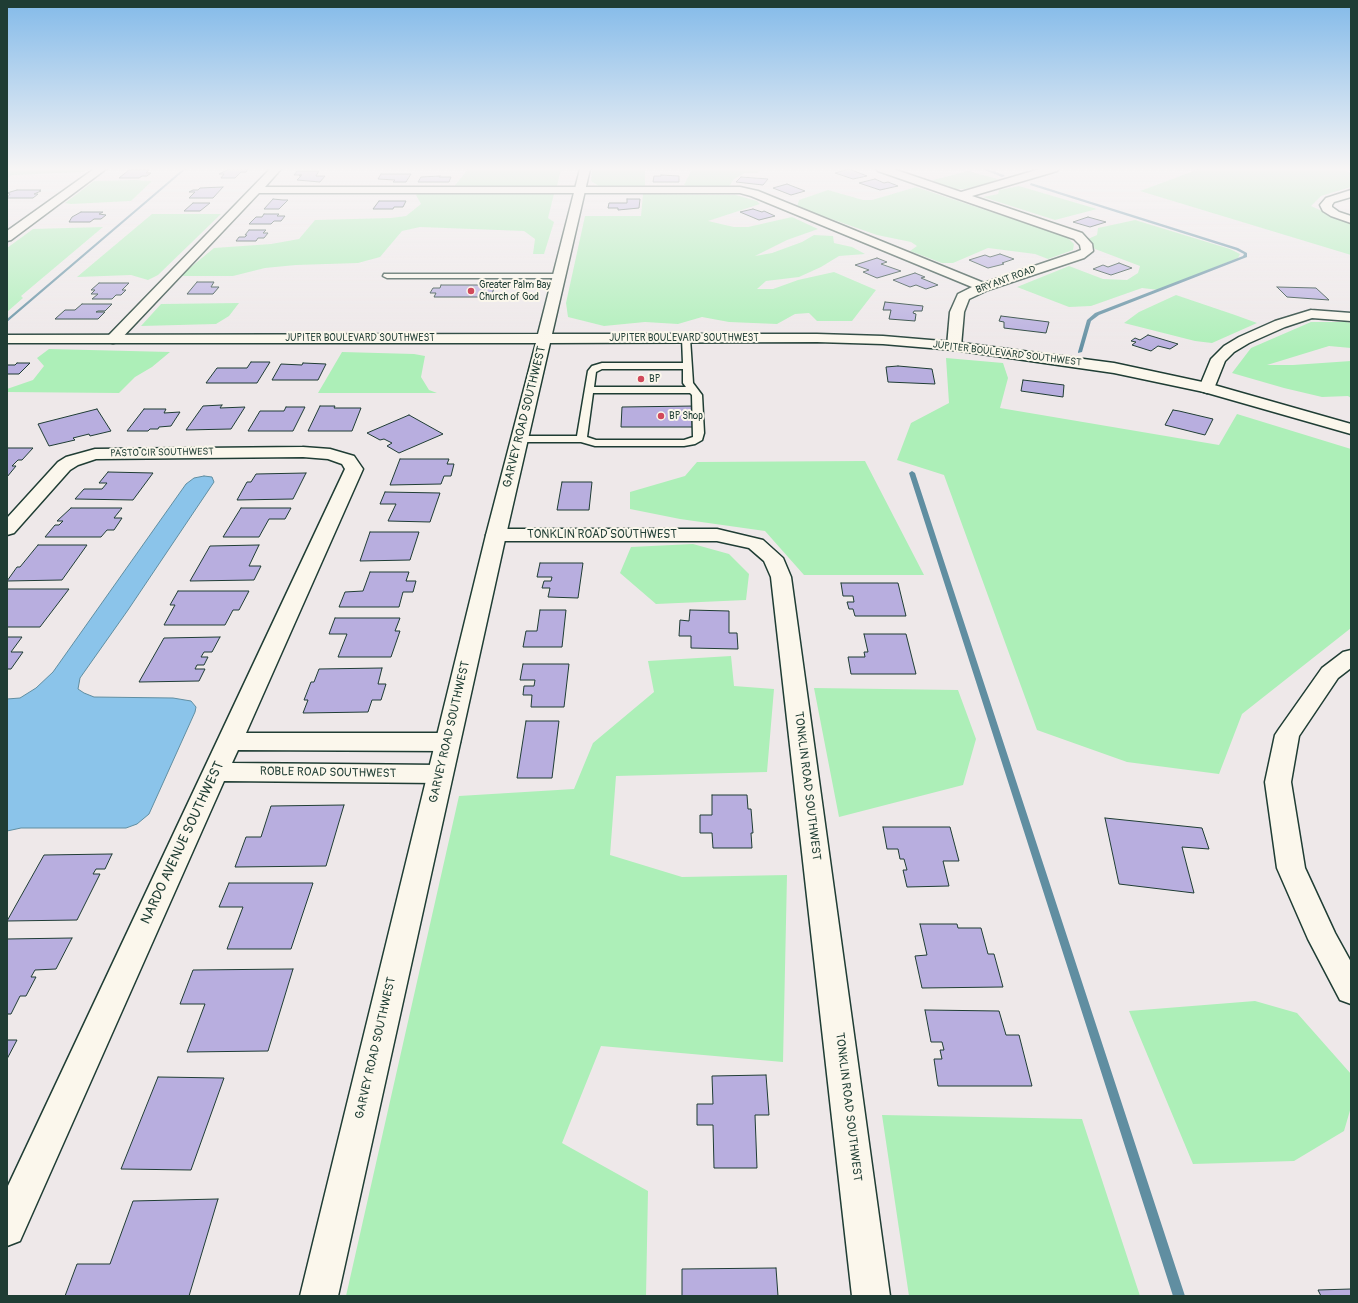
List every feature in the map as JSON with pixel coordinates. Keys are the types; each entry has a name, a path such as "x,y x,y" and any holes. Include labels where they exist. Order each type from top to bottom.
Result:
{"street":[{"path":"7,237 17,230"},
{"path":"113,339 219,230"},
{"name":"GARVEY ROAD SOUTHWEST","path":"319,1296 496,535 570,230"},
{"path":"844,230 983,287"},
{"name":"BRYANT ROAD","path":"954,346 957,312 963,297 983,287 1087,252 1086,244 1078,236 1060,230"},
{"path":"1207,388 1218,359 1228,349 1244,340 1280,324 1311,314 1351,317"},
{"name":"JUPITER BOULEVARD SOUTHWEST","path":"7,339 817,338 883,340 954,346 1114,368 1207,388 1351,429"},
{"name":"PASTO CIR SOUTHWEST","path":"7,530 64,466 78,459 95,454 302,452 330,454 348,460"},
{"name":"NARDO AVENUE SOUTHWEST","path":"7,1228 354,469 348,460"},
{"name":"TONKLIN ROAD SOUTHWEST","path":"496,535 717,535 756,544 773,558 781,577 871,1296"},
{"path":"1351,657 1330,673 1287,735 1278,782 1291,868 1323,939 1351,991"},
{"path":"230,741 448,742"},
{"name":"ROBLE ROAD SOUTHWEST","path":"216,772 440,774"}],"lane":[{"path":"386,276 559,276"},
{"path":"519,439 582,439 595,443 684,443 691,442 698,438 697,395 688,382 686,338"},
{"path":"582,439 592,371 595,368 602,366 688,366"},
{"path":"589,390 694,390"}],"green space":[{"path":"32,230 100,230 21,296 23,298 7,312 7,248"},
{"path":"133,230 205,230 158,275 148,280 131,275 77,277"},
{"path":"307,230 407,230 402,231 380,257 358,263 296,265 265,268 233,276 180,276 214,248 271,244 299,239"},
{"path":"493,230 552,230 544,254 533,254 535,239 524,231"},
{"path":"582,230 816,230 787,240 755,256 772,253 802,242 814,235 833,236 834,243 852,247 865,254 839,256 821,267 799,277 766,281 757,289 773,289 798,280 834,272 876,290 852,321 817,321 809,313 795,314 777,324 729,322 702,317 678,324 645,322 604,326 568,317 566,303"},
{"path":"862,230 1045,230 1067,237 1074,244 1073,250 1048,259 1035,254 988,248 953,263 942,263 910,251 917,246 911,242 877,235"},
{"path":"1098,230 1167,230 1230,249 1240,254 1238,258 1159,290 1142,288 1091,306 1069,307 1017,287 1069,266 1103,279 1127,280 1138,273 1140,266 1095,249 1088,239 1097,235"},
{"path":"1268,230 1351,230 1351,255"},
{"path":"1176,295 1257,323 1212,343 1195,341 1124,323 1139,312"},
{"path":"239,303 229,316 216,324 141,326 161,304"},
{"path":"1311,322 1351,323 1351,348 1329,346 1267,365 1293,365 1351,361 1351,398 1348,396 1322,397 1232,373 1251,348"},
{"path":"49,349 170,352 152,367 135,377 119,393 7,392 7,389 33,380 44,366 37,358"},
{"path":"342,352 414,354 425,356 421,377 429,390 437,393 318,393"},
{"path":"946,358 1003,363 1008,378 1000,408 1219,445 1237,414 1351,449 1351,628 1242,714 1219,774 1127,762 1037,730 944,475 897,460 911,423 949,403"},
{"path":"865,461 924,575 804,575 765,531 680,519 630,509 630,492 685,476 697,462"},
{"path":"693,544 729,554 749,574 746,600 656,604 620,573 631,547"},
{"path":"731,656 734,686 774,689 767,772 616,776 610,855 682,877 787,875 783,1062 601,1046 562,1143 648,1191 646,1296 346,1296 459,796 574,789 593,743 654,692 648,661"},
{"path":"814,688 958,690 976,739 963,785 839,817"},
{"path":"1255,1001 1297,1013 1351,1074 1351,1107 1344,1131 1294,1161 1193,1164 1129,1011"},
{"path":"882,1115 1082,1119 1140,1296 909,1296"}],"water":[{"path":"204,476 212,477 214,482 128,610 80,678 78,689 94,697 173,698 191,701 196,707 149,814 137,824 126,828 21,828 7,831 7,699 20,698 36,688 53,672 186,484 194,478"}],"building":[{"path":"249,230 266,230 263,233 268,233 264,238 258,238 256,241 236,241 239,237 245,237"},
{"path":"1000,254 1014,259 1002,263 1004,264 988,268 969,260 985,255 990,257"},
{"path":"877,258 887,262 881,264 901,271 877,278 863,272 869,270 855,265"},
{"path":"1119,263 1132,268 1111,275 1093,269 1103,265 1108,267"},
{"path":"915,273 925,277 921,278 938,285 926,289 916,285 910,287 893,280"},
{"path":"197,282 214,282 211,287 219,287 213,294 187,294"},
{"path":"99,283 129,283 122,290 126,290 121,295 116,295 112,299 92,299 98,294 91,294 95,290 91,290"},
{"path":"441,285 495,285 491,297 434,297 436,293 430,293 433,288 440,288"},
{"path":"1277,287 1316,288 1329,300 1287,297"},
{"path":"885,302 923,306 922,311 914,311 913,313 916,314 915,321 889,319 891,310 883,310"},
{"path":"82,304 112,304 105,311 96,312 105,312 98,319 55,319 65,310 75,310"},
{"path":"1001,316 1049,322 1046,333 1004,328 1004,322 999,321"},
{"path":"1148,335 1178,344 1170,349 1158,346 1151,351 1132,345 1136,342 1131,341 1135,338 1140,340"},
{"path":"251,362 270,362 257,383 206,383 217,368 247,368"},
{"path":"17,363 30,363 19,374 7,374 7,365 15,365"},
{"path":"303,363 326,364 318,380 272,380 281,364 302,365"},
{"path":"898,366 932,369 935,384 888,382 886,367"},
{"path":"1023,380 1064,385 1063,397 1021,391"},
{"path":"222,405 220,408 245,407 231,429 186,430 203,406"},
{"path":"320,406 335,406 334,408 361,408 352,431 308,431"},
{"path":"696,406 697,427 621,427 622,407"},
{"path":"286,407 305,407 293,431 248,431 260,411 284,411"},
{"path":"97,409 111,431 90,436 89,434 73,438 75,440 49,446 38,424"},
{"path":"144,409 166,409 164,413 180,412 171,426 159,427 158,429 150,429 148,431 127,431"},
{"path":"1173,410 1213,419 1205,435 1165,425"},
{"path":"409,415 443,434 399,453 387,446 392,443 384,439 380,440 367,433"},
{"path":"7,448 33,448 22,460 18,460 12,466 16,466 7,477"},
{"path":"400,459 449,459 447,464 454,464 451,476 444,476 441,484 390,485"},
{"path":"108,472 153,473 133,500 75,499 84,489 102,489 107,483 99,483"},
{"path":"306,473 293,499 237,500 247,482 251,482 256,474"},
{"path":"562,482 592,482 589,510 557,510"},
{"path":"385,492 440,493 430,522 388,521 396,504 380,504"},
{"path":"71,508 122,508 114,518 122,518 114,530 107,530 101,537 45,537 55,525 59,525 63,521 57,521"},
{"path":"241,508 291,508 285,519 269,519 259,537 223,537"},
{"path":"370,532 419,532 410,560 360,561"},
{"path":"38,545 87,545 62,580 7,581 17,567 20,567"},
{"path":"259,545 249,566 261,566 254,580 190,581 210,546"},
{"path":"540,563 583,563 578,598 548,597 550,588 542,588 544,581 551,581 552,577 537,577"},
{"path":"370,572 409,572 406,581 416,581 413,592 403,592 399,607 339,607 345,592 363,591"},
{"path":"841,583 898,583 906,616 855,616 853,609 849,609 847,602 854,602 853,596 843,596"},
{"path":"7,589 69,589 40,627 7,627"},
{"path":"178,591 249,591 239,610 233,610 225,625 164,625 175,605 170,605"},
{"path":"540,610 566,610 562,647 523,647 526,631 537,631"},
{"path":"690,610 729,611 729,633 737,633 738,649 691,648 691,636 679,636 680,620 689,621"},
{"path":"335,618 400,618 395,631 400,631 391,657 338,657 347,634 329,634"},
{"path":"864,634 906,634 916,674 851,674 848,657 865,657 864,652 868,652"},
{"path":"7,637 22,637 11,652 23,652 11,669 7,669"},
{"path":"220,637 212,652 204,652 201,657 208,657 204,665 197,665 195,669 205,669 199,681 139,682 164,638"},
{"path":"523,664 569,664 564,707 531,707 532,695 523,695 524,686 534,686 535,680 520,680"},
{"path":"382,668 378,684 386,684 381,700 372,700 368,712 303,713 308,700 304,700 311,682 314,682 319,669"},
{"path":"526,721 559,721 552,778 517,778"},
{"path":"712,795 747,795 748,809 751,809 753,833 751,833 752,848 713,848 712,833 700,833 700,815 712,815"},
{"path":"344,805 326,866 235,867 246,837 261,837 271,806"},
{"path":"1105,818 1202,828 1209,849 1182,847 1194,893 1119,884"},
{"path":"883,827 950,827 959,861 943,861 949,886 907,887 903,870 907,870 904,859 900,859 898,849 887,849"},
{"path":"112,854 105,869 96,869 93,874 100,874 77,920 7,921 44,855"},
{"path":"229,883 313,883 291,949 227,949 243,907 219,907"},
{"path":"920,924 957,924 958,928 981,928 988,954 994,954 1003,987 922,988 915,956 927,955"},
{"path":"72,938 56,969 35,970 31,977 36,977 26,996 20,996 11,1014 7,1014 7,939"},
{"path":"293,969 268,1051 187,1052 205,1004 180,1004 193,970"},
{"path":"925,1010 999,1011 1006,1035 1019,1035 1032,1086 938,1086 934,1059 942,1059 940,1050 944,1050 942,1042 931,1042"},
{"path":"7,1040 17,1040 7,1059"},
{"path":"766,1075 769,1115 755,1115 757,1168 714,1168 713,1125 697,1125 697,1104 713,1104 712,1076"},
{"path":"158,1077 224,1078 191,1170 121,1169"},
{"path":"218,1199 189,1296 65,1296 77,1264 110,1264 133,1201"},
{"path":"776,1268 778,1296 682,1296 682,1269"},
{"path":"1351,1289 1351,1296 1321,1296 1318,1290"}],"waterway":[{"path":"7,321 114,230"},
{"path":"1080,352 1089,320 1097,314 1245,257 1246,254 1237,249 1176,230"},
{"path":"912,473 1179,1296"}],"place":[{"name":"Greater Palm Bay Church of God","path":"471,291"},
{"name":"BP","path":"641,379"},
{"name":"BP Shop","path":"661,416"}]}
